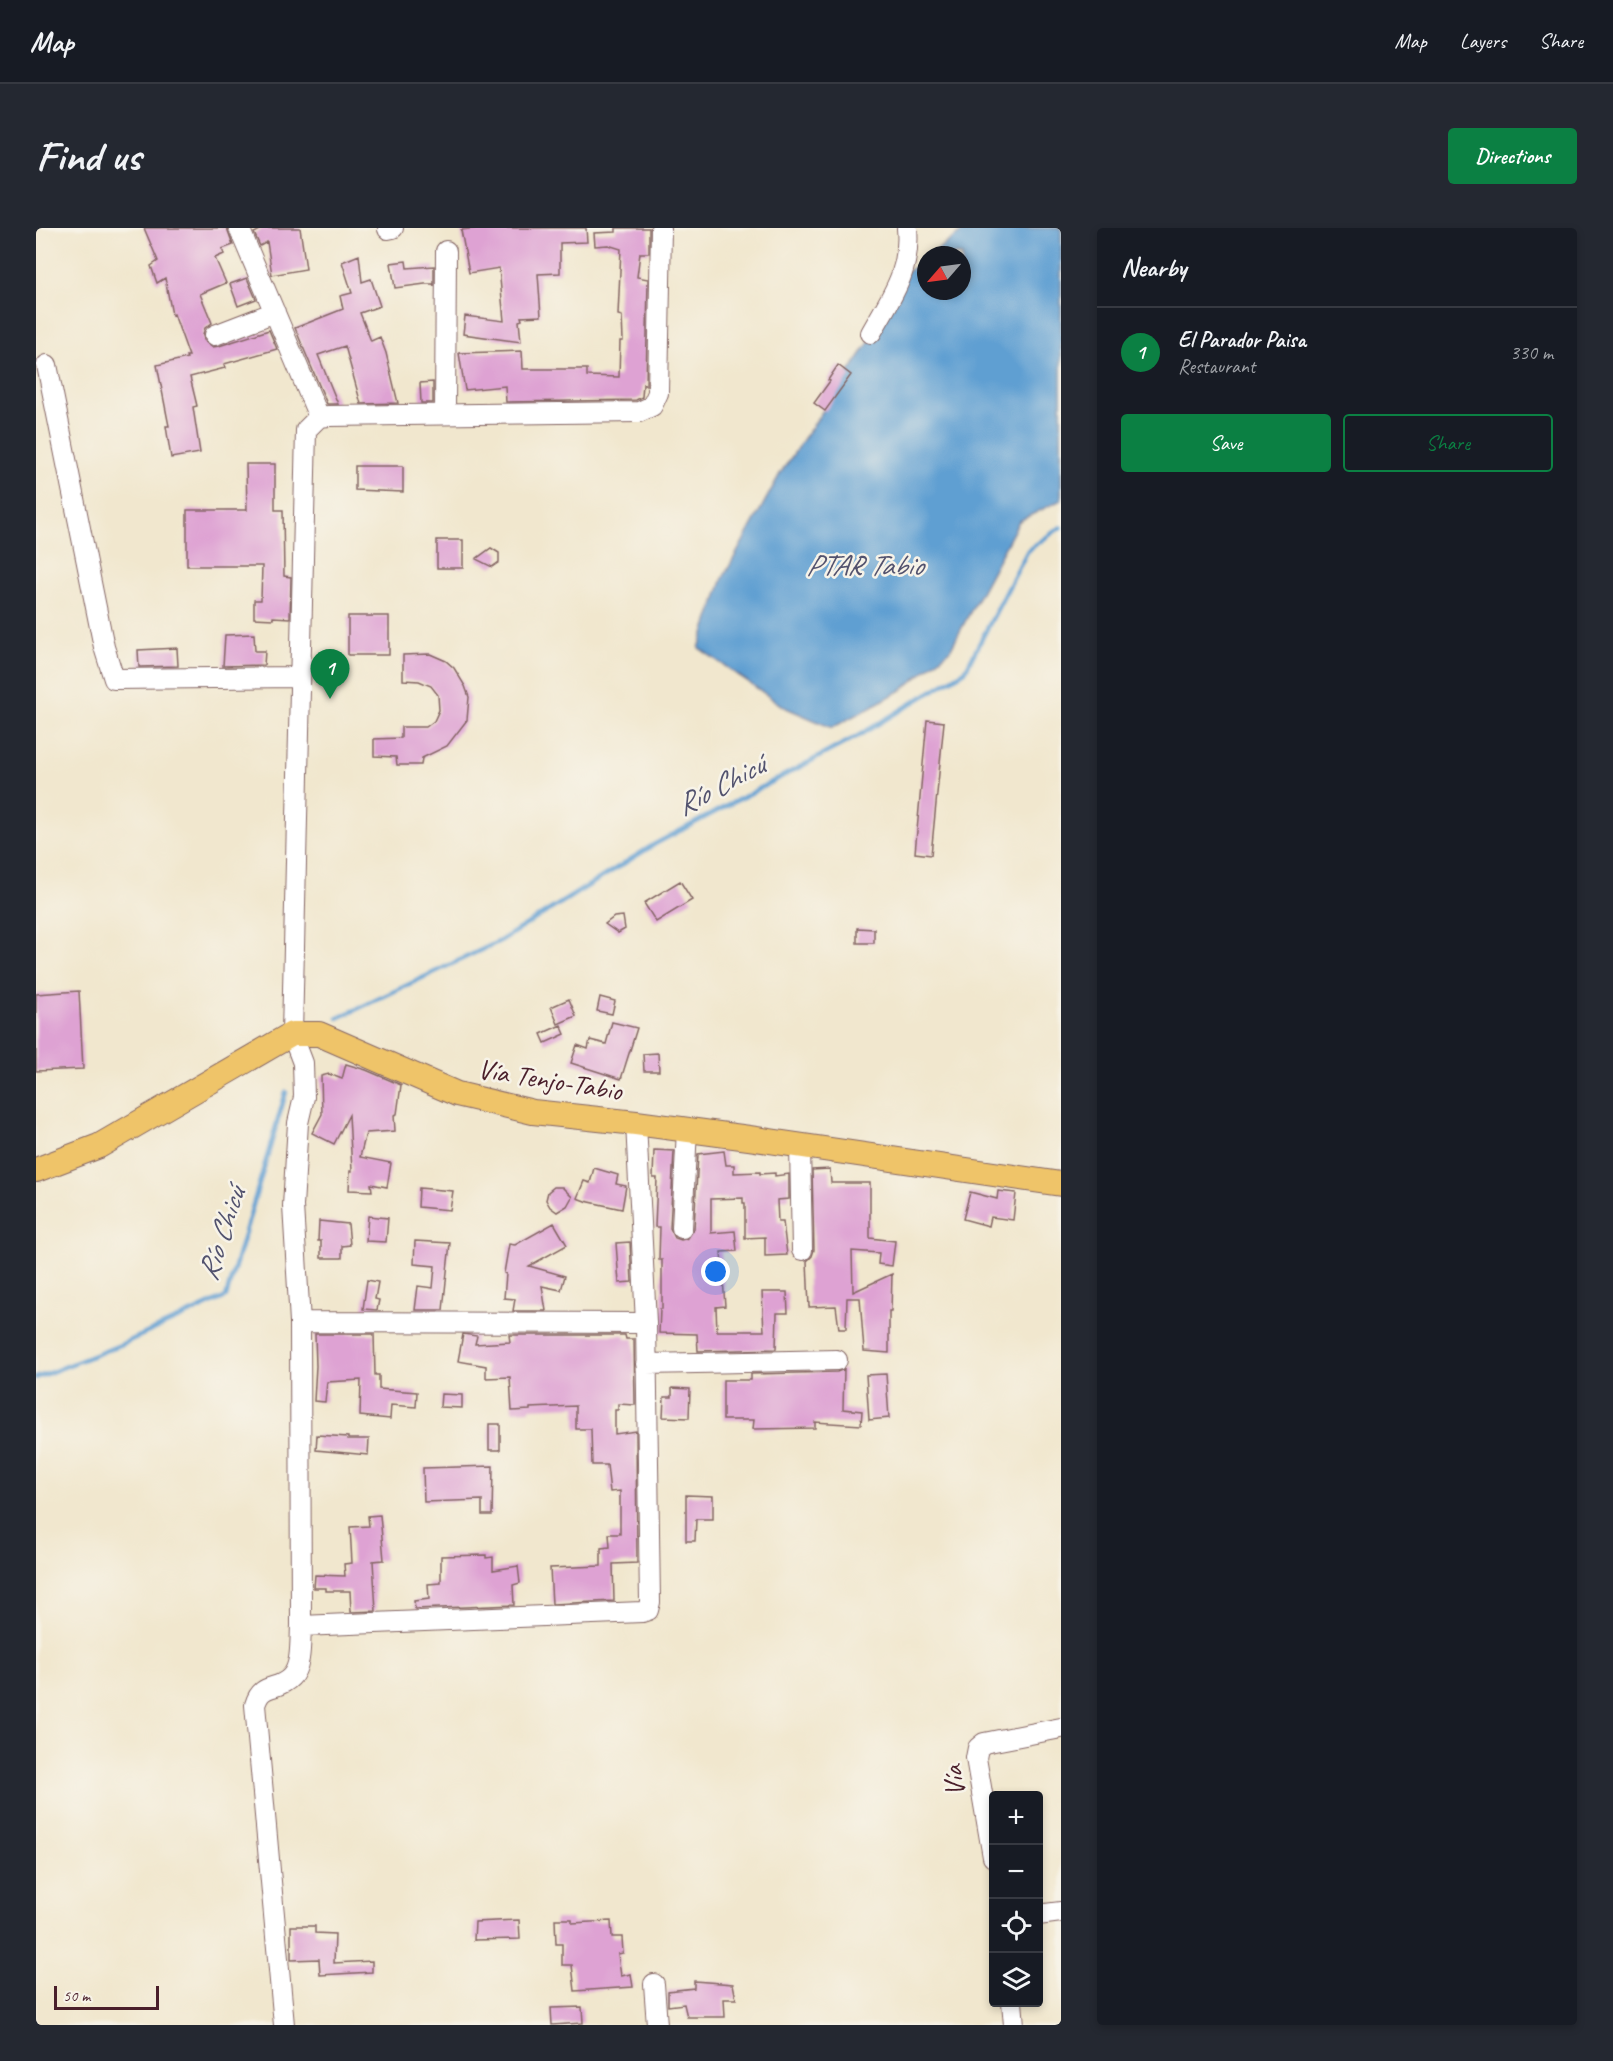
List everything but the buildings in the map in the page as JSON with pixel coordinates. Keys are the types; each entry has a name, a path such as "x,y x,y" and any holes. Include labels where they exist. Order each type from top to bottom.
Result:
{"main road":[{"name":"Vía Tenjo-Tabio","path":"292,1034 319,1034 436,1085 483,1101 533,1112 636,1122 1061,1184"},
{"path":"36,1170 99,1146 292,1034"}],"street":[{"path":"239,228 319,417"},
{"path":"388,229 393,228"},
{"path":"284,2025 255,1705 263,1690 292,1677 298,1665 301,1626 300,1322 292,1206 298,1123 304,1097 303,1063 292,1034 306,430 319,417 639,412 652,406 657,393 661,228"},
{"path":"871,333 897,287 906,264 907,228"},
{"path":"445,414 446,251"},
{"path":"215,334 275,312"},
{"path":"47,365 105,647 114,679 300,677"},
{"path":"301,1626 648,1610 650,1602 646,1323 636,1122"},
{"path":"682,1228 687,1129"},
{"path":"800,1146 801,1250"},
{"path":"300,1322 646,1323"},
{"path":"646,1364 837,1360"},
{"name":"Vía","path":"991,1845 976,1758 978,1748 984,1743 1061,1728"},
{"path":"1043,1914 1061,1912"},
{"path":"654,1984 657,2025"},
{"path":"1012,2007 1014,2025"}],"water":[{"name":"PTAR Tabio","path":"967,228 1061,228 1061,500 1019,521 950,650 902,690 832,728 784,707 699,648 723,578 780,474 868,344 906,273 917,265 917,300 971,300 971,246 942,246"}],"waterway":[{"name":"Río Chicú","path":"338,1018 500,941 655,844 858,736 965,671 1028,550 1061,527"},
{"name":"Río Chicú","path":"36,1378 120,1345 226,1297 286,1092"}],"place":[{"name":"El Parador Paisa","path":"330,699"}]}
